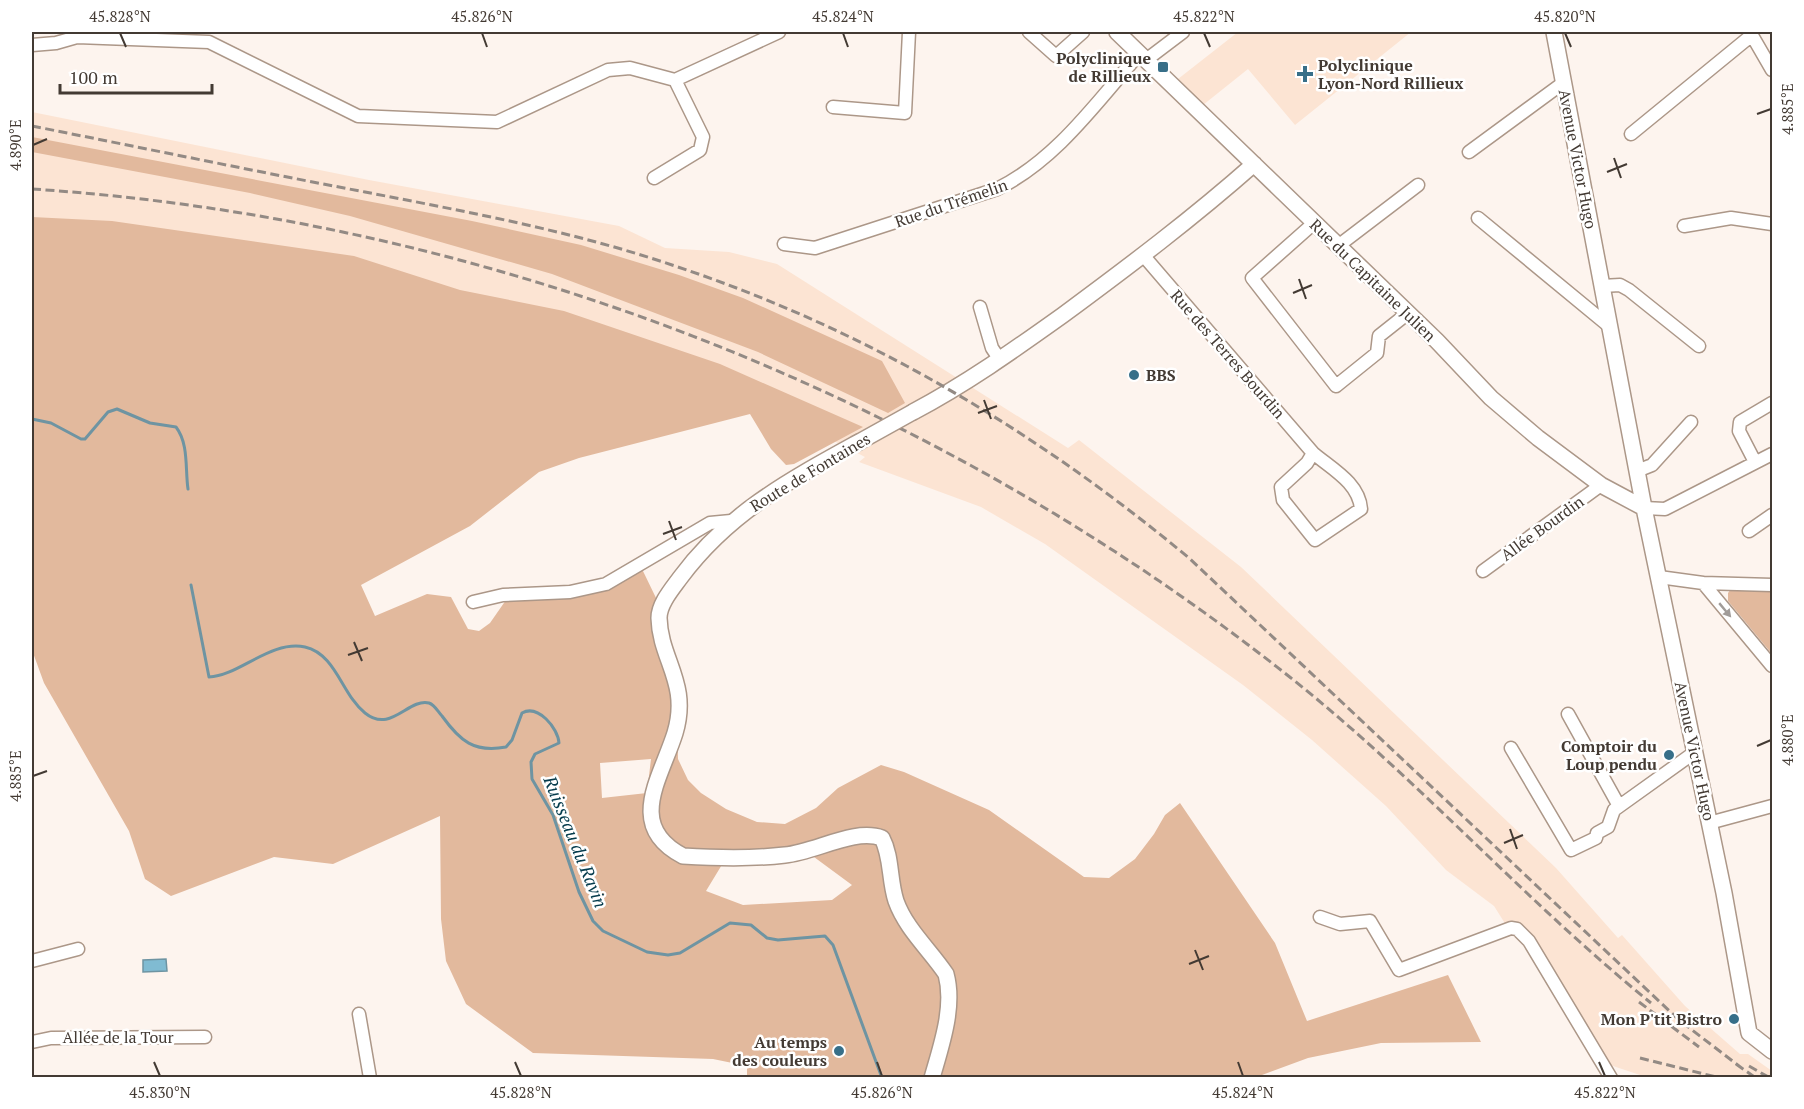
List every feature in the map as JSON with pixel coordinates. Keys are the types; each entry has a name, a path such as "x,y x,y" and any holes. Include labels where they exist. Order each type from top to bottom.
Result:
{"street":[{"path":"32,45 56,43 77,37 138,34 209,37 358,116 497,122 608,70 630,68 675,80 779,32"},
{"path":"833,107 904,113 909,32"},
{"path":"1029,32 1056,56 1083,32"},
{"name":"Rue du Capitaine Julien","path":"1117,32 1408,313 1491,398 1538,438 1602,485 1644,508"},
{"name":"Rue du Trémelin","path":"784,244 815,248 997,189 1022,176 1050,154 1143,57 1183,32"},
{"name":"Avenue Victor Hugo","path":"1554,32 1587,196 1644,508 1695,752 1749,1033 1773,1051"},
{"path":"1631,134 1751,33 1773,70"},
{"path":"654,178 700,150 703,137 675,80"},
{"path":"1469,152 1563,83"},
{"name":"Route de Fontaines","path":"932,1077 947,1020 948,983 946,974 911,928 897,904 890,882 888,849 882,838 870,833 857,835 817,849 784,856 683,856 669,849 658,835 651,818 651,799 675,732 680,706 677,681 660,629 659,615 666,598 686,569 731,521 791,480 954,391 1000,360 1143,255 1254,164"},
{"path":"1338,246 1418,185"},
{"path":"1684,226 1731,218 1773,224"},
{"path":"1478,219 1610,326"},
{"path":"1314,223 1252,278 1336,386 1377,353 1379,336 1408,313"},
{"name":"Rue des Terres Bourdin","path":"1143,255 1313,453 1354,487 1360,496 1361,509 1315,540 1283,500 1281,487 1307,463 1313,453"},
{"path":"1602,286 1613,284 1629,290 1699,346"},
{"path":"980,307 992,348 1000,360"},
{"path":"1755,462 1739,431 1740,422 1773,403"},
{"path":"1637,471 1652,465 1691,422"},
{"path":"1644,508 1665,509 1773,454"},
{"name":"Allée Bourdin","path":"1483,571 1602,485"},
{"path":"1749,531 1773,515"},
{"path":"473,602 503,595 570,592 606,584 710,523 731,521"},
{"path":"1659,577 1703,583 1773,585"},
{"path":"1703,583 1773,666"},
{"path":"1568,714 1619,806"},
{"path":"1511,748 1570,850 1596,837 1597,833 1608,826 1614,810 1695,752"},
{"path":"1709,823 1773,806"},
{"path":"1320,917 1340,924 1370,921 1399,970 1511,928 1517,929 1529,941 1611,1077"},
{"path":"32,961 78,949"},
{"path":"359,1014 370,1077"},
{"name":"Allée de la Tour","path":"32,1042 51,1038 205,1037"}],"shaded area":[{"name":"Polyclinique Lyon-Nord Rillieux","path":"1238,32 1411,32 1295,125 1248,69 1203,105 1178,79"},
{"path":"32,112 369,180 619,226 665,248 729,252 777,264 1068,448 1079,440 1241,567 1556,868 1618,938 1622,935 1685,1006 1740,1054 1748,1054 1772,1071 1772,1077 1646,1077 1610,1065 1528,932 1516,922 1506,925 1494,906 1446,870 1386,806 1312,740 1243,685 1045,544 981,507 859,462 865,457 727,386 32,224"},
{"path":"32,137 472,221 581,245 679,275 743,298 882,361 905,403 888,413 758,352 552,274 350,216 250,193 32,152"},
{"path":"32,217 112,221 354,256 460,290 564,311 720,364 863,427 794,464 786,465 771,449 750,414 579,458 539,472 470,526 361,585 375,616 427,594 451,597 468,629 479,631 490,623 506,600 563,595 642,569 657,600 677,711 678,759 688,780 701,793 726,809 757,822 785,824 816,808 838,788 881,765 904,772 989,810 1084,877 1109,878 1135,859 1165,815 1180,803 1275,943 1307,1021 1448,975 1481,1042 1381,1043 1308,1058 1254,1078 747,1078 747,1066 713,1059 533,1053 466,1004 446,961 441,919 440,816 333,864 274,857 171,896 145,879 129,831 44,683 32,650","holes":["651,759 647,793 602,798 600,763","814,857 852,885 832,900 743,905 706,891 723,863 785,863"]},
{"path":"1731,589 1772,590 1772,654 1728,601 1728,593"}],"water":[{"path":"166,959 167,971 143,972 143,960"}],"waterway":[{"name":"Ruisseau du Ravin","path":"32,419 51,423 81,439 85,439 108,412 117,409 150,423 176,427 185,449 188,489"},
{"name":"Ruisseau du Ravin","path":"191,585 209,677 232,671 279,649 292,646 305,647 316,651 332,666 357,705 374,718 383,720 391,718 414,705 429,703 462,738 485,748 506,747 512,740 522,713 534,712 546,719 555,731 559,743 535,754 531,762 532,779 553,815 579,892 593,921 603,931 647,952 668,955 680,953 730,923 751,925 767,938 778,940 825,936 833,945 882,1078"}],"railway":[{"path":"32,126 481,215 596,242 743,290 879,351 1008,425 1130,511 1189,558 1679,1020 1743,1069"},
{"path":"32,189 202,207 371,238 536,282 698,338 856,406 1007,486 1153,577 1291,678 1383,757 1559,923 1651,1003"},
{"path":"1639,1002 1699,1047"},
{"path":"1640,1058 1720,1078"},
{"path":"1736,1064 1756,1078"},
{"path":"1749,1066 1770,1078"}],"place":[{"name":"Polyclinique de Rillieux","path":"1163,67"},
{"name":"Polyclinique Lyon-Nord Rillieux","path":"1305,74"},
{"name":"BBS","path":"1134,375"},
{"name":"Comptoir du Loup pendu","path":"1669,755"},
{"name":"Mon P'tit Bistro","path":"1734,1019"},
{"name":"Au temps des couleurs","path":"839,1051"}]}
